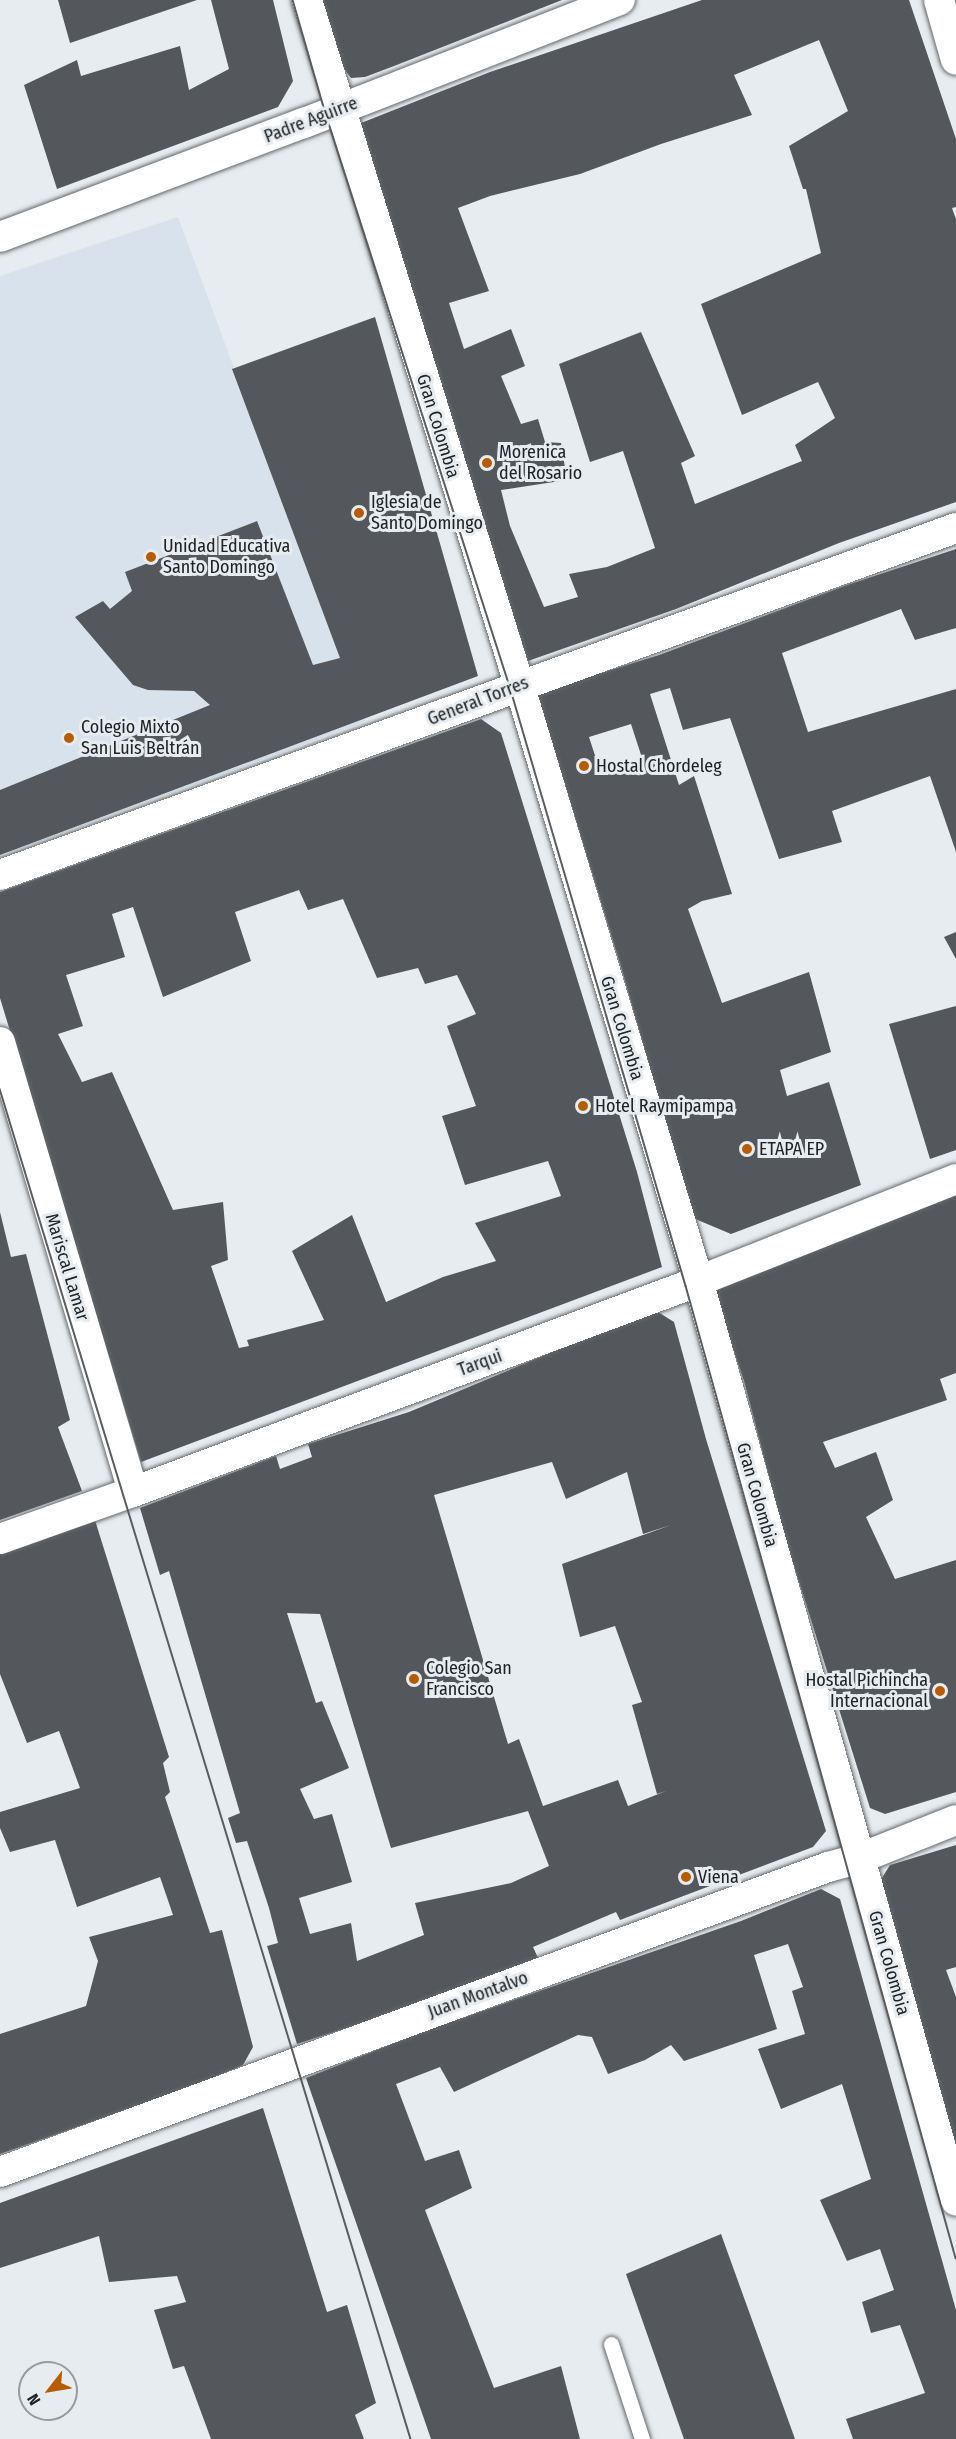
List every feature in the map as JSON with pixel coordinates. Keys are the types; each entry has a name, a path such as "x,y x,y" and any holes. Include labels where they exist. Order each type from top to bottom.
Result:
{"street":[{"name":"Gran Colombia","path":"306,0 519,684 698,1280 858,1859 956,2201"},
{"name":"Padre Aguirre","path":"0,237 339,110 620,0"},
{"path":"939,0 956,60"},
{"name":"General Torres","path":"0,875 519,684 956,528"},
{"name":"Mariscal Lamar","path":"0,1042 134,1492"},
{"name":"Tarqui","path":"0,1539 134,1492 698,1280 956,1179"},
{"name":"Juan Montalvo","path":"0,2172 828,1867 858,1859 956,1820"}],"lane":[{"path":"611,2344 642,2439"}],"shaded area":[{"name":"Unidad Educativa Santo Domingo","path":"178,217 365,721 9,853 0,827 0,276"}],"building":[{"path":"58,0 197,0 70,43"},
{"path":"211,0 273,0 293,81 278,107 57,189 24,85 77,60 81,76 180,46 189,90 229,69"},
{"path":"322,0 562,0 365,77 351,78 340,63"},
{"path":"702,0 909,0 956,139 956,207 952,208 956,219 956,502 839,543 676,609 528,661 356,125 490,72","holes":["819,40 848,111 789,146 803,189 806,189 821,253 701,304 742,415 818,382 835,418 795,445 802,461 695,504 681,463 695,456 641,332 559,364 590,462 623,451 655,548 607,567 569,574 578,597 544,607 510,526 501,490 567,480 561,443 545,442 538,419 521,424 501,376 525,366 511,329 464,349 449,303 489,291 458,208 490,196 580,174 661,144 752,115 734,75"]},
{"path":"375,317 478,676 0,855 0,790 210,705 194,691 148,690 133,685 75,617 103,601 110,609 132,591 125,572 257,521 313,665 340,658 232,369"},
{"path":"956,549 956,628 915,640 901,609 782,653 808,732 956,689 956,852 930,776 832,811 842,842 779,859 730,718 683,730 670,688 650,694 679,785 694,776 732,894 702,901 688,909 722,1003 809,972 831,1052 780,1070 787,1096 829,1082 861,1185 731,1234 693,1218 622,970 537,693 659,655 847,585","holes":["631,724 643,761 601,774 589,737"]},
{"path":"481,719 501,733 637,1172 662,1267 141,1462 0,998 0,892","holes":["299,890 308,910 343,899 377,978 418,968 425,984 457,975 476,1014 447,1026 476,1106 442,1116 465,1185 548,1161 561,1196 475,1223 496,1261 443,1277 386,1302 352,1215 292,1251 324,1320 247,1340 249,1346 239,1348 211,1266 228,1260 223,1202 173,1210 112,1072 82,1082 58,1034 83,1026 66,975 125,957 112,914 133,907 163,997 251,961 235,912"]},
{"path":"956,932 956,959 944,937"},
{"path":"956,1006 956,1150 930,1159 889,1024"},
{"path":"956,1194 956,1373 940,1379 947,1400 823,1442 835,1468 876,1452 893,1500 866,1517 895,1579 956,1560 956,1792 885,1814 870,1808 785,1537 744,1381 713,1289"},
{"path":"0,1212 11,1257 26,1254 70,1420 58,1427 82,1491 0,1520"},
{"path":"658,1312 674,1322 706,1439 826,1831 813,1847 620,1920 616,1912 533,1947 538,1958 380,2017 297,2044 267,1946 278,1943 269,1908 247,1841 236,1843 228,1818 240,1813 169,1571 160,1575 140,1508 276,1456 280,1469 312,1457 308,1444 409,1412 557,1350","holes":["552,1462 566,1499 627,1472 643,1534 671,1525 562,1564 580,1637 615,1626 642,1702 632,1705 657,1794 666,1791 628,1806 618,1780 543,1806 519,1739 508,1744 434,1495","287,1613 320,1614 391,1848 528,1811 549,1866 511,1883 415,1903 424,1935 357,1961 351,1923 310,1934 299,1898 352,1882 332,1814 314,1819 300,1789 349,1768 322,1701 316,1703"]},
{"path":"94,1517 169,1757 163,1763 170,1792 165,1797 210,1933 222,1930 253,2047 243,2065 196,2085 0,2154 0,2034 86,2006 98,1961 89,1937 173,1915 160,1877 77,1907 55,1840 10,1852 0,1828 0,1812 80,1788 59,1731 27,1743 0,1674 0,1551"},
{"path":"956,1845 956,1967 946,1970 956,1997 956,2153 875,1889 890,1865"},
{"path":"821,1889 840,1899 956,2310 956,2439 853,2439 846,2419 925,2393 900,2325 871,2333 862,2302 894,2290 880,2249 847,2261 820,2200 871,2179 842,2084 781,2109 758,2049 805,2034 792,1991 803,1987 788,1944 754,1955 777,2029 684,2061 671,2045 645,2060 608,2074 592,2037 578,2035 454,2092 440,2067 396,2084 425,2161 459,2150 472,2188 425,2210 494,2388 561,2366 580,2439 431,2439 306,2078 425,2031 741,1921"},
{"path":"263,2108 327,2312 347,2305 376,2403 355,2415 364,2439 211,2439 184,2366 173,2369 154,2310 186,2302 177,2276 109,2282 99,2236 0,2268 0,2203"},
{"path":"721,2234 795,2439 684,2439 626,2274"}],"tram line":[{"path":"293,0 326,114 511,690 686,1286 956,2258"},
{"path":"0,1089 411,2439"}],"place":[{"name":"Morenica del Rosario","path":"487,463"},
{"name":"Iglesia de Santo Domingo","path":"359,513"},
{"name":"Unidad Educativa Santo Domingo","path":"151,557"},
{"name":"Colegio Mixto San Luis Beltrán","path":"69,738"},
{"name":"Hostal Chordeleg","path":"584,766"},
{"name":"Hotel Raymipampa","path":"583,1106"},
{"name":"ETAPA EP","path":"747,1149"},
{"name":"Colegio San Francisco","path":"414,1679"},
{"name":"Hostal Pichincha Internacional","path":"940,1691"},
{"name":"Viena","path":"686,1877"}]}
